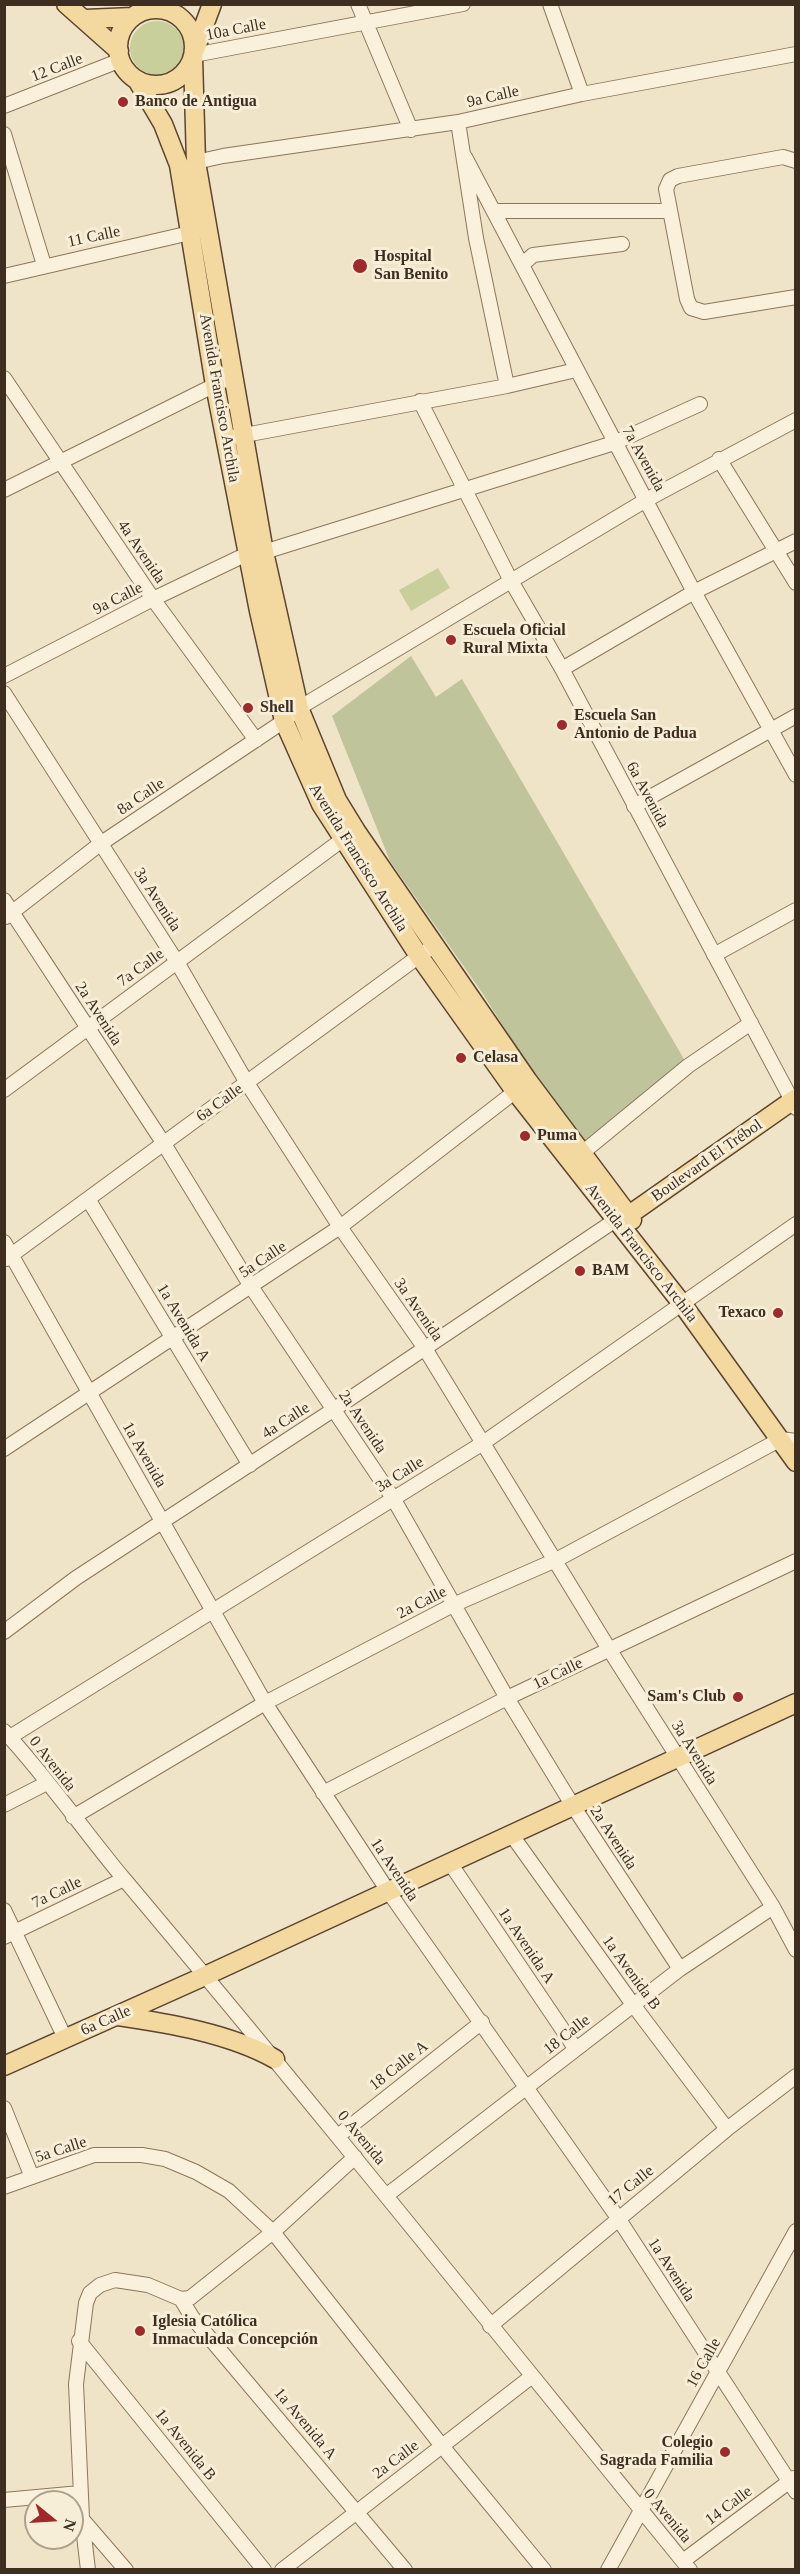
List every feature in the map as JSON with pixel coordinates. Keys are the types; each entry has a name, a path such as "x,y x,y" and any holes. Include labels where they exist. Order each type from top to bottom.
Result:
{"main road":[{"path":"66,4 85,19 120,56 137,80 151,85 166,84 180,77 194,54 212,4"},
{"path":"85,19 134,17 166,7 180,16 191,32 194,54"},
{"path":"120,56 121,32 134,17"},
{"name":"Avenida Francisco Archila","path":"194,54 196,162 233,376 235,437 284,722 321,804 350,835 434,945 521,1086"},
{"name":"Avenida Francisco Archila","path":"137,80 164,124 176,154 215,385 235,437"},
{"name":"Avenida Francisco Archila","path":"256,553 298,708 350,835 419,956 623,1217 791,1442 795,1462"},
{"name":"Boulevard El Trébol","path":"623,1217 794,1102"},
{"name":"6a Calle","path":"4,2066 388,1892 795,1703"},
{"path":"117,2016 162,2022 258,2049 275,2059"}],"street":[{"path":"358,4 411,130"},
{"name":"10a Calle","path":"194,54 463,4"},
{"path":"550,4 582,94"},
{"name":"9a Calle","path":"196,162 223,156 458,122 582,94 795,54"},
{"name":"12 Calle","path":"4,106 120,56"},
{"path":"458,122 476,238 507,386"},
{"path":"4,134 44,265"},
{"name":"7a Avenida","path":"465,157 614,443 795,775"},
{"path":"795,161 783,158 674,178 666,189 668,211 687,299 695,310 704,312 795,297"},
{"path":"494,212 668,211"},
{"name":"11 Calle","path":"4,276 190,233"},
{"path":"522,265 533,255 622,244"},
{"path":"235,437 507,386 576,370"},
{"path":"4,490 233,376"},
{"name":"4a Avenida","path":"4,378 153,599 255,740"},
{"name":"6a Avenida","path":"420,401 510,579 562,669 794,1102"},
{"name":"9a Calle","path":"4,676 153,599 256,553 614,443 700,404"},
{"name":"8a Calle","path":"8,916 100,844 284,722 298,708 510,579 646,500 795,420"},
{"path":"719,459 795,584"},
{"path":"562,669 694,592 795,541"},
{"name":"3a Avenida","path":"4,693 177,962 248,1083 340,1227 424,1347 609,1649 773,1907 795,1950"},
{"path":"634,806 795,716"},
{"name":"7a Calle","path":"4,1090 350,835"},
{"name":"2a Avenida","path":"4,900 8,916 164,1144 252,1288 393,1498 507,1698 573,1806 680,1969"},
{"path":"714,955 795,910"},
{"name":"6a Calle","path":"7,1252 88,1199 434,945"},
{"path":"576,1158 688,1066 751,1023"},
{"name":"5a Calle","path":"4,1449 252,1288 340,1227 521,1086"},
{"name":"1a Avenida A","path":"88,1199 250,1465"},
{"name":"4a Calle","path":"4,1632 76,1578 623,1217"},
{"name":"3a Calle","path":"7,1734 483,1443 686,1303 795,1224"},
{"name":"1a Avenida","path":"7,1252 90,1393 265,1703 388,1892 528,2087 618,2218 717,2372 793,2484"},
{"name":"2a Calle","path":"73,1817 265,1703 453,1605 556,1560 791,1442"},
{"name":"1a Calle","path":"323,1792 507,1698 795,1561"},
{"name":"0 Avenida","path":"7,1734 124,1879 207,1975 387,2195 531,2377 687,2565"},
{"path":"4,1805 47,1783"},
{"name":"1a Avenida B","path":"511,1834 634,2006 727,2129"},
{"name":"1a Avenida A","path":"450,1863 575,2048"},
{"name":"7a Calle","path":"9,1935 124,1879"},
{"name":"18 Calle","path":"387,2195 680,1969 773,1907"},
{"path":"4,1910 9,1935 65,2038"},
{"name":"18 Calle A","path":"338,2136 482,2022"},
{"name":"17 Calle","path":"490,2326 618,2218 795,2076"},
{"path":"4,2108 32,2176"},
{"name":"5a Calle","path":"5,2188 32,2176 94,2155 142,2155 165,2159 196,2172 229,2191 273,2232"},
{"path":"80,2490 76,2384 79,2341 90,2293 107,2280 132,2280 181,2299 197,2295 273,2232 355,2157"},
{"name":"16 Calle","path":"608,2570 795,2231"},
{"path":"273,2232 442,2446 544,2570"},
{"name":"1a Avenida A","path":"181,2299 192,2317 405,2570"},
{"name":"1a Avenida B","path":"79,2341 264,2570"},
{"name":"2a Calle","path":"282,2570 356,2510 531,2377"},
{"name":"14 Calle","path":"687,2565 793,2484"},
{"path":"4,2500 24,2498"},
{"path":"84,2520 126,2570"},
{"path":"84,2535 88,2570"}],"green space":[{"path":"157,21 167,23 176,29 182,38 184,48 182,58 176,67 167,73 157,75 147,73 138,67 132,58 130,48 132,38 138,29 147,23"},
{"path":"438,568 450,588 411,611 399,590"},
{"path":"411,656 436,697 462,679 688,1066 583,1154 483,994 390,861 332,716"}],"place":[{"name":"Banco de Antigua","path":"123,102"},
{"name":"Hospital San Benito","path":"360,266"},
{"name":"Escuela Oficial Rural Mixta","path":"451,640"},
{"name":"Shell","path":"248,708"},
{"name":"Escuela San Antonio de Padua","path":"562,725"},
{"name":"Celasa","path":"461,1058"},
{"name":"Puma","path":"525,1136"},
{"name":"BAM","path":"580,1271"},
{"name":"Texaco","path":"778,1313"},
{"name":"Sam's Club","path":"738,1697"},
{"name":"Iglesia Católica Inmaculada Concepción","path":"140,2331"},
{"name":"Colegio Sagrada Familia","path":"725,2452"}]}
